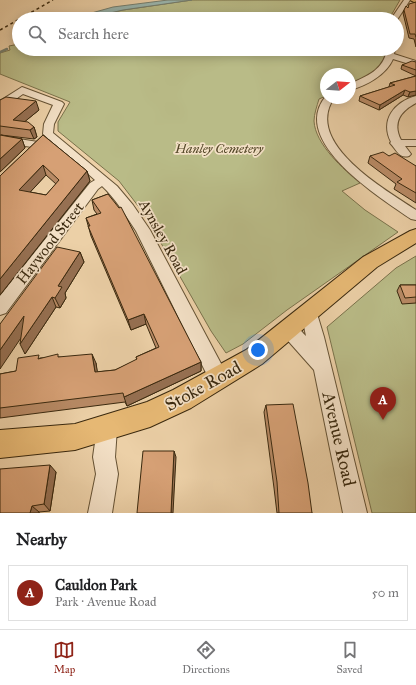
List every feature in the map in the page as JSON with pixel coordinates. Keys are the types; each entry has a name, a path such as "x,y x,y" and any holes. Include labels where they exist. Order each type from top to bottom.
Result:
{"main road":[{"name":"Stoke Road","path":"0,444 75,437 150,414 182,399 254,357 370,262 416,235"}],"street":[{"path":"399,12 407,0"},
{"path":"356,83 375,75 386,66 390,56"},
{"path":"399,56 416,64"},
{"path":"0,106 22,90 59,104 49,124 48,134 27,155"},
{"path":"405,154 396,143 392,135 392,121 400,108 416,99"},
{"path":"324,104 321,119 330,146 348,167 369,184 416,216"},
{"name":"Aynsley Road","path":"48,134 113,189 128,208 143,230 219,378"},
{"path":"0,139 38,145"},
{"path":"396,143 414,144"},
{"name":"Haywood Street","path":"0,308 94,186 104,181"},
{"name":"Avenue Road","path":"309,312 332,405 355,513"},
{"name":"Avenue Road","path":"288,329 310,351 321,365"},
{"path":"100,513 107,474 104,457 107,428"}],"green space":[{"path":"192,0 400,0 393,12 114,12"},
{"name":"Hanley Cemetery","path":"12,45 12,56 386,56 379,67 369,75 356,81 356,68 320,68 320,99 314,121 319,139 331,156 360,183 342,191 365,210 398,232 287,310 243,344 226,353 211,331 145,215 119,181 58,131 58,122 70,102 0,74 0,53 10,50 9,46"},
{"path":"416,256 416,513 372,513 327,327 396,268"}],"water":[{"path":"168,0 192,0 114,12 95,12 113,7"}],"building":[{"path":"416,2 416,37 415,34 410,34 404,10 406,6 408,8 409,4"},
{"path":"412,61 416,62 416,70 402,65"},
{"path":"416,76 416,91 410,92 405,90 380,105 360,96 395,85 390,83"},
{"path":"6,97 36,101 13,120 28,122 34,127 30,130 0,126 0,100"},
{"path":"0,135 22,139 0,159"},
{"path":"43,135 87,171 0,279 0,176","holes":["43,165 59,180 46,195 19,190"]},
{"path":"383,152 389,156 395,153 416,166 416,193 397,182 402,179 370,156"},
{"path":"108,194 119,208 121,207 201,362 124,397 123,393 0,408 0,374 16,371 18,358 39,355 38,359 58,354 58,357 92,354 95,372 115,370 137,359 136,357 159,347 144,314 128,320 88,226 90,226 86,218 101,213 92,200"},
{"path":"57,247 80,252 58,286 62,287 55,298 52,297 20,344 24,316 0,350 0,324"},
{"path":"400,285 416,285 416,297 405,298"},
{"path":"293,404 308,483 312,513 279,513 277,482 266,405"},
{"path":"143,451 174,451 171,513 137,513"},
{"path":"50,465 44,504 32,506 30,513 0,513 0,469"}],"waterway":[{"path":"0,52 7,49"}],"railway":[{"path":"32,12 53,0"},
{"path":"0,30 12,23"}],"place":[{"name":"Cauldon Park","path":"383,420"}]}
